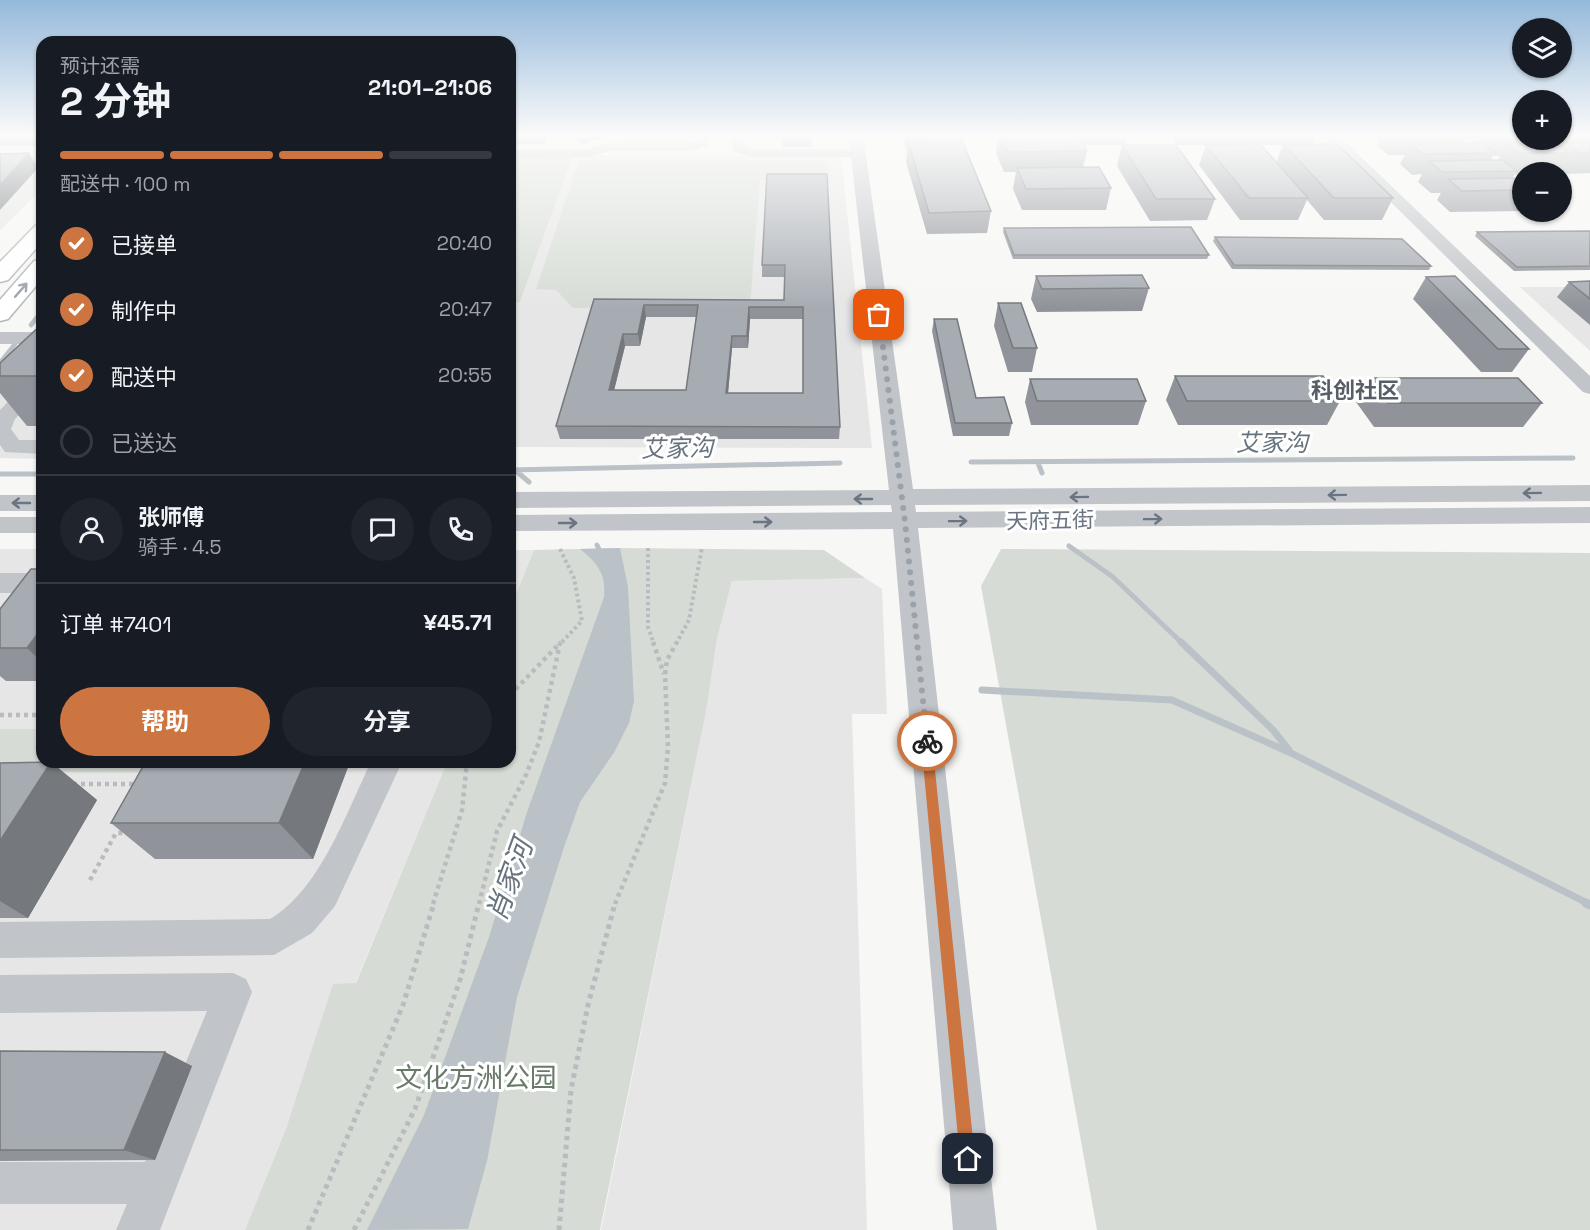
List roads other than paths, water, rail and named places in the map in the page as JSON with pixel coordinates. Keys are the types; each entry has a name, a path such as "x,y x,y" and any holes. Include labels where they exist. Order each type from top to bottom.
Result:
{"main road":[{"path":"0,275 36,236"},
{"path":"0,314 36,273"}],"street":[{"path":"863,192 904,510 975,1230"},
{"path":"1389,192 1590,388"},
{"path":"0,338 36,338"},
{"path":"36,384 5,417 0,429 13,447 36,447"},
{"name":"天府五街","path":"516,523 904,510 1590,493"},
{"name":"天府五街","path":"516,500 904,510 1590,515"},
{"path":"0,503 36,503"},
{"path":"0,525 36,525"},
{"path":"0,583 36,583"},
{"path":"0,940 274,937 300,921 322,894 384,768"},
{"path":"0,994 233,992 138,1230"},
{"path":"0,1183 157,1183"}],"water":[{"path":"620,548 628,587 634,701 629,723 615,751 580,802 564,847 517,997 487,1161 468,1229 367,1230 424,1115 489,937 527,812 604,597 604,582 600,570 580,549"}],"waterway":[{"name":"肖家河","path":"31,325 36,319"},
{"name":"肖家河","path":"0,363 15,344"},
{"name":"艾家沟","path":"971,462 1573,458"},
{"name":"艾家沟","path":"516,470 840,463"},
{"path":"1038,463 1042,473"},
{"name":"肖家河","path":"516,471 529,482"},
{"name":"肖家河","path":"0,474 36,474"},
{"name":"肖家河","path":"597,545 602,556"},
{"path":"1069,546 1113,577 1183,644"},
{"path":"1181,642 1273,730 1289,750"},
{"path":"982,690 1172,700 1291,753 1589,904"},
{"path":"1586,903 1590,905"}],"district":[{"name":"科创社区","path":"1355,390"}],"park label":[{"name":"文化方洲公园","path":"476,1077"}]}
